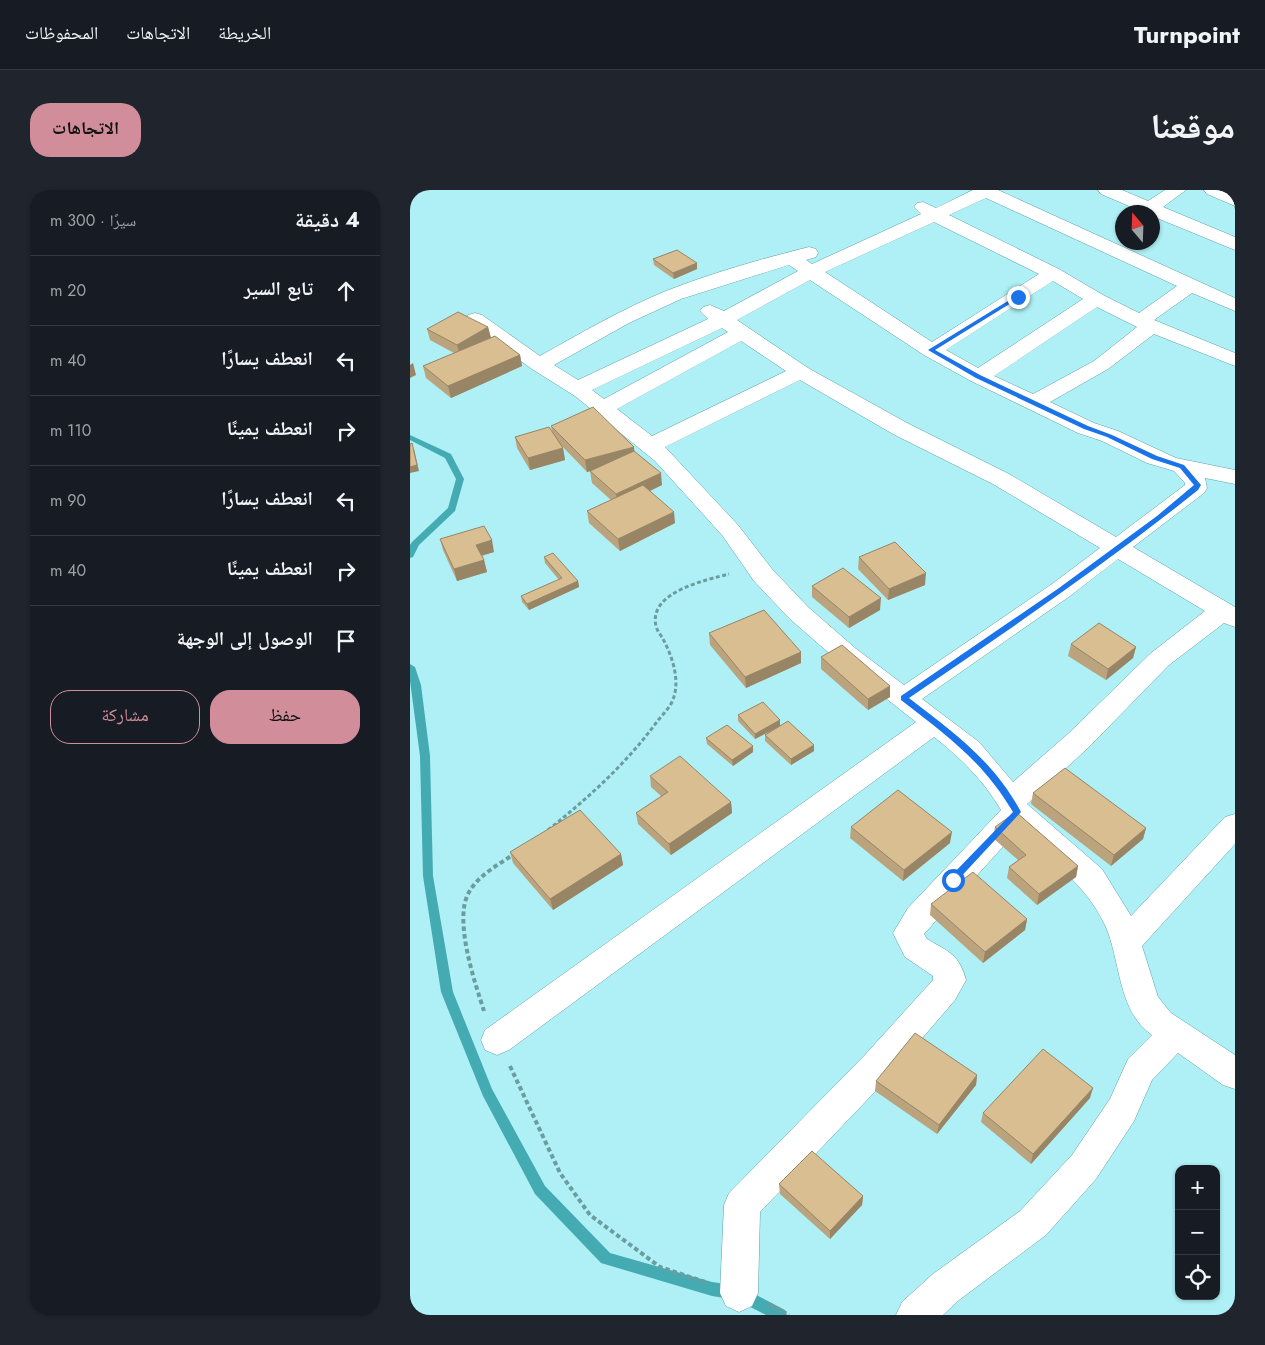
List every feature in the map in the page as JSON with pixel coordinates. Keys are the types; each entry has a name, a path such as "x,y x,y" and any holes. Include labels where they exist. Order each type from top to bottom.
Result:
{"street":[{"path":"578,389 717,315 810,272 928,210 958,190"},
{"path":"1107,190 1142,205"},
{"path":"1154,205 1177,190"},
{"path":"539,365 623,318 674,296 728,276 829,248 928,210 985,191 1189,286 1235,304"},
{"path":"928,210 1145,323 1235,360"},
{"path":"1160,213 1235,244"},
{"path":"792,259 931,350 978,377 1155,458 1182,467 1235,478"},
{"path":"931,350 1018,297 1052,273"},
{"path":"1035,402 1101,365 1145,323 1189,286"},
{"path":"978,377 1096,299"},
{"path":"717,315 801,372 901,429 1001,479 1079,527 1118,547 1189,589 1228,614 1160,659 1014,807 919,917 908,933 916,948 947,968 950,980 944,990 876,1067 742,1205 739,1293"},
{"path":"475,319 539,365 578,389 663,456 730,530 763,575 799,613 846,654 969,749 1000,784 1014,807 1091,878 1119,922 1144,1004 1160,1023 1175,1034 1233,1068"},
{"path":"602,408 742,332"},
{"path":"650,446 801,372"},
{"path":"904,698 1061,590 1196,488 1196,481 1182,467"},
{"path":"497,1040 934,722"},
{"path":"1125,943 1235,825"},
{"path":"915,1315 946,1287 1033,1223 1084,1167 1122,1110 1140,1070 1175,1034"}],"building":[{"path":"677,250 697,263 673,273 653,259"},
{"path":"458,312 488,327 457,345 427,329"},
{"path":"495,336 520,355 448,386 423,366"},
{"path":"593,407 634,447 585,460 551,426"},
{"path":"549,427 563,448 528,458 515,437"},
{"path":"412,443 417,465 410,467 410,444"},
{"path":"634,451 661,473 616,494 590,471"},
{"path":"643,485 674,512 618,539 587,511"},
{"path":"484,526 492,540 476,545 484,560 454,569 440,539"},
{"path":"895,542 926,573 889,589 859,557"},
{"path":"553,553 578,581 527,604 521,596 562,578 544,557"},
{"path":"843,568 881,598 849,617 812,586"},
{"path":"764,610 801,652 745,677 709,633"},
{"path":"1099,623 1136,647 1108,669 1071,644"},
{"path":"842,645 890,686 868,699 821,657"},
{"path":"763,702 780,720 755,734 738,715"},
{"path":"788,721 814,745 791,759 765,735"},
{"path":"727,725 753,746 732,760 706,738"},
{"path":"680,756 731,802 669,844 636,813 668,792 650,776"},
{"path":"1065,768 1146,828 1114,855 1033,793"},
{"path":"898,790 952,832 904,870 851,827"},
{"path":"580,810 621,854 550,899 510,852"},
{"path":"1016,812 1078,866 1039,894 1009,867 1026,855 995,827"},
{"path":"973,872 1027,919 985,952 931,904"},
{"path":"915,1033 977,1075 939,1125 876,1081"},
{"path":"1043,1049 1093,1088 1033,1154 983,1113"},
{"path":"812,1151 863,1196 830,1231 779,1184"}],"waterway":[{"path":"410,437 448,456 460,479 452,509 415,544 410,555"},
{"path":"410,667 416,685 425,756 428,876 447,992 487,1092 540,1190 606,1258 712,1289 739,1293 780,1315"}],"route":[{"path":"953,880 1017,812 1000,784 969,749 904,698 1061,590 1159,518 1196,488 1197,485 1196,481 1182,467 1155,458 1110,436 1086,428 1035,402 978,377 931,350 1018,297"}]}
